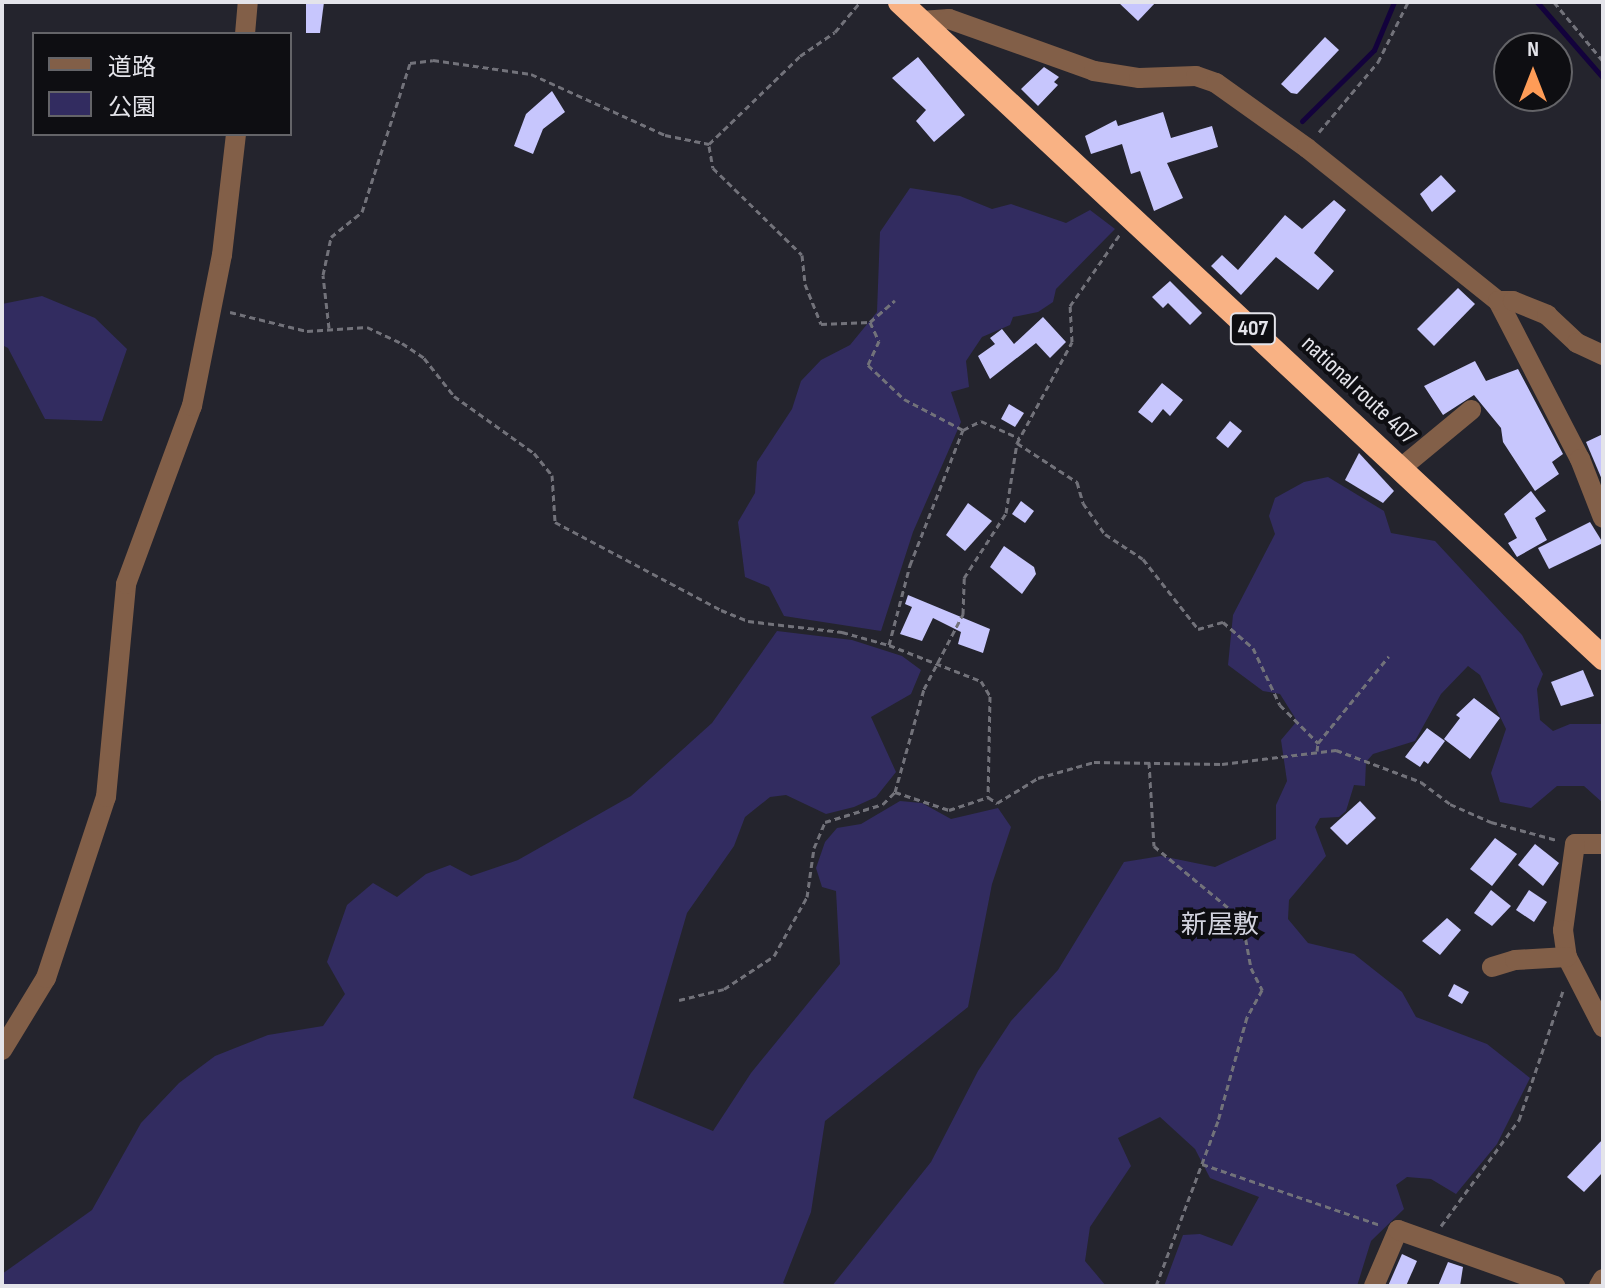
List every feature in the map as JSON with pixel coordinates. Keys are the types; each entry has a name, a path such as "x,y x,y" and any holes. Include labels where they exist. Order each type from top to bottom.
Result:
{"highway":[{"name":"national route 407","path":"900,2 1603,658"}],"street":[{"path":"245,32 248,2"},
{"path":"921,21 949,19 1094,71 1139,78 1196,76 1216,83 1307,148 1498,301 1580,459 1603,518"},
{"path":"2,1050 46,978 106,797 126,584 192,406 211,307 236,136"},
{"path":"1498,301 1513,301 1547,315 1577,343 1603,355"},
{"path":"1401,468 1471,410"},
{"path":"1603,844 1575,844 1565,907 1569,961 1603,1027"},
{"path":"1492,967 1515,960 1569,961"},
{"path":"1374,1286 1398,1230 1555,1286"},
{"path":"1599,1286 1603,1279"}],"path":[{"path":"709,144 800,56 835,32 860,2"},
{"path":"1307,148 1378,62 1408,2"},
{"path":"1554,2 1603,61"},
{"path":"329,328 323,275 331,237 362,212 410,63 433,60 531,74 665,135 709,144"},
{"path":"709,144 713,168 802,255 805,284 821,324 870,322 895,300"},
{"path":"679,1000 724,989 774,956 807,897 814,848 825,822 883,804 895,792 936,662 963,614 964,578 1006,513 1018,440 1068,352 1075,295 1134,219"},
{"path":"211,307 287,328 375,330 424,358 443,387 534,453 552,475 552,510 565,529 748,621 842,632 889,645 981,681 990,696 988,797"},
{"path":"870,322 879,341 868,365 904,399 963,430"},
{"path":"889,645 910,565 963,430 981,421 1018,440 1077,482 1083,503 1105,534 1143,559 1198,629 1209,630 1223,622 1253,648 1280,705 1318,743"},
{"path":"1317,751 1318,743 1389,656"},
{"path":"988,797 997,803 1038,778 1094,762 1222,764 1317,751 1362,757 1421,782 1450,804 1491,822 1575,844"},
{"path":"1149,762 1154,846 1242,919 1251,968 1262,990 1247,1017 1202,1164 1156,1286"},
{"path":"895,792 949,810 988,797"},
{"path":"1432,1241 1519,1120 1569,961"},
{"path":"1202,1164 1398,1230"}],"green space":[{"path":"910,188 960,196 992,209 1011,204 1066,223 1090,210 1115,229 1056,289 1053,302 1038,312 1013,317 1010,325 982,337 966,361 969,387 951,392 961,422 913,532 881,631 784,616 769,587 745,577 738,522 755,493 757,462 792,409 801,381 821,360 850,345 877,312 880,232"},
{"path":"42,296 95,318 127,349 102,421 45,419 8,348 2,345 2,304"},
{"path":"1328,477 1384,511 1391,533 1435,541 1522,635 1543,674 1537,689 1540,720 1553,731 1570,724 1603,724 1603,803 1584,786 1557,786 1531,808 1500,802 1491,773 1506,729 1480,675 1468,666 1441,694 1415,741 1373,754 1366,762 1365,786 1354,785 1346,811 1339,817 1320,818 1315,827 1326,856 1289,900 1288,919 1308,943 1354,954 1402,992 1416,1017 1487,1044 1530,1078 1497,1144 1456,1194 1431,1179 1407,1177 1396,1185 1404,1209 1371,1241 1357,1286 1164,1286 1183,1235 1200,1234 1232,1246 1259,1197 1210,1178 1195,1149 1160,1117 1118,1138 1131,1166 1090,1227 1085,1261 1106,1286 832,1286 931,1162 978,1071 1011,1021 1058,970 1124,862 1161,856 1215,867 1276,839 1276,805 1287,781 1281,740 1297,721 1280,694 1263,691 1228,665 1233,615 1275,534 1269,516 1275,498 1304,482"},
{"path":"777,631 852,640 902,656 921,670 911,694 871,717 896,772 876,797 854,807 826,814 786,795 770,797 745,817 734,846 687,913 633,1098 713,1131 751,1073 840,964 836,891 822,887 816,868 825,842 837,828 861,824 900,801 922,803 951,819 998,808 1011,827 992,884 968,1007 825,1121 811,1212 783,1283 791,1286 2,1286 2,1274 92,1210 141,1123 179,1083 215,1056 268,1035 323,1026 345,994 327,962 347,905 373,883 397,897 426,874 450,865 471,876 518,860 631,796 712,723"}],"building":[{"path":"306,2 324,2 320,33 306,33"},
{"path":"1118,2 1156,2 1138,21"},
{"path":"1325,37 1339,50 1297,94 1291,93 1281,84"},
{"path":"918,57 965,115 934,142 916,121 926,110 892,78"},
{"path":"1044,67 1059,77 1054,82 1058,85 1038,106 1021,89"},
{"path":"552,91 565,112 543,129 533,154 514,146 526,114"},
{"path":"1163,112 1171,138 1212,126 1218,147 1167,163 1183,198 1154,211 1140,171 1131,174 1122,144 1091,154 1085,136 1116,120 1118,126"},
{"path":"1441,175 1456,191 1432,212 1420,194"},
{"path":"1334,200 1346,210 1314,253 1334,271 1318,290 1276,257 1241,295 1211,266 1222,255 1238,270 1285,215 1302,229"},
{"path":"1170,281 1202,313 1190,325 1168,303 1163,308 1152,297"},
{"path":"1458,288 1475,304 1434,346 1417,329"},
{"path":"1043,317 1066,342 1050,358 1036,343 990,379 978,356 995,344 990,338 1002,329 1014,344"},
{"path":"1475,361 1486,381 1518,369 1563,454 1552,462 1559,474 1535,491 1503,442 1501,428 1474,395 1443,415 1424,386"},
{"path":"1162,383 1183,400 1170,416 1163,409 1152,423 1138,412"},
{"path":"1009,404 1024,413 1015,427 1001,419"},
{"path":"1230,421 1242,431 1228,448 1216,438"},
{"path":"1603,434 1603,482 1586,442"},
{"path":"1359,453 1394,491 1383,503 1345,480"},
{"path":"1531,491 1546,511 1535,518 1547,540 1517,557 1508,543 1517,538 1504,514"},
{"path":"1021,501 1034,511 1025,523 1012,514"},
{"path":"968,503 992,521 965,551 946,535"},
{"path":"1590,522 1603,543 1549,569 1538,548"},
{"path":"1004,546 1034,567 1036,574 1022,594 990,567"},
{"path":"908,595 990,629 983,653 958,644 961,632 933,618 922,641 900,634 912,607 905,604"},
{"path":"1583,670 1594,696 1561,706 1551,682"},
{"path":"1474,698 1500,718 1470,759 1444,739 1460,718 1456,715"},
{"path":"1427,728 1445,741 1428,764 1424,761 1420,767 1405,757"},
{"path":"1360,801 1376,818 1347,845 1330,828"},
{"path":"1495,838 1517,854 1492,886 1470,869"},
{"path":"1535,844 1559,863 1543,886 1518,865"},
{"path":"1491,890 1511,906 1492,926 1474,913"},
{"path":"1529,890 1547,902 1534,922 1516,910"},
{"path":"1447,918 1461,930 1440,955 1422,941"},
{"path":"1454,984 1469,992 1462,1004 1448,996"},
{"path":"1603,1139 1603,1172 1584,1192 1567,1177"},
{"path":"1402,1254 1417,1261 1406,1286 1388,1286"},
{"path":"1448,1262 1463,1267 1460,1286 1438,1286"}],"waterway":[{"path":"1302,121 1374,50 1394,2"},
{"path":"1537,2 1603,78"}],"district":[{"name":"新屋敷","path":"1220,926"}]}
